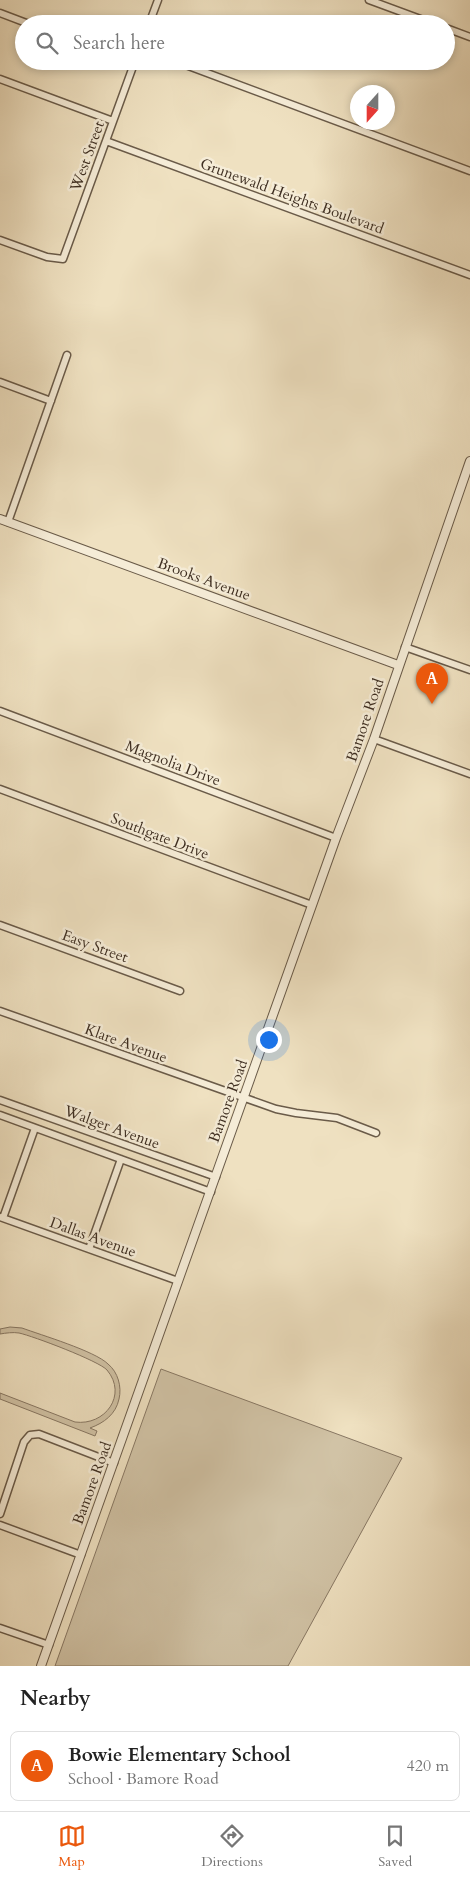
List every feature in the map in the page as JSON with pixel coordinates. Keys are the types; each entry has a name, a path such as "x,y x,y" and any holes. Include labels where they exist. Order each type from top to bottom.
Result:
{"street":[{"path":"152,15 158,0"},
{"path":"370,0 410,15"},
{"path":"0,13 15,19"},
{"path":"455,31 470,37"},
{"name":"West Street","path":"0,240 47,258 63,259 130,70"},
{"path":"199,70 470,171"},
{"path":"0,78 113,121"},
{"name":"Grunewald Heights Boulevard","path":"106,140 470,275"},
{"path":"4,520 68,356"},
{"path":"0,382 51,401"},
{"name":"Bamore Road","path":"41,1666 336,838 374,739 470,461"},
{"name":"Brooks Avenue","path":"4,520 398,665"},
{"path":"405,647 470,670"},
{"name":"Magnolia Drive","path":"0,711 336,838"},
{"path":"374,739 470,774"},
{"name":"Southgate Drive","path":"0,789 312,905"},
{"name":"Easy Street","path":"0,925 180,991"},
{"name":"Klare Avenue","path":"0,1011 244,1098 296,1113 337,1118 376,1134"},
{"name":"Walger Avenue","path":"0,1100 216,1177"},
{"name":"Walger Avenue","path":"0,1115 211,1192"},
{"path":"2,1218 35,1128"},
{"path":"89,1249 120,1159"},
{"name":"Dallas Avenue","path":"2,1218 178,1281"},
{"path":"0,1514 24,1442 30,1435 38,1434 114,1463"},
{"path":"0,1526 81,1555"},
{"path":"0,1628 49,1646"}],"shaded area":[{"path":"10,1327 22,1328 80,1349 101,1359 111,1367 118,1380 119,1399 109,1417 90,1428 97,1431 95,1436 0,1399 0,1393 75,1422 86,1422 104,1414 114,1398 113,1380 107,1370 65,1349 26,1335 19,1333 0,1334 0,1329"},
{"path":"161,1369 402,1458 288,1666 55,1666"}],"place":[{"name":"Bowie Elementary School","path":"432,704"}]}
